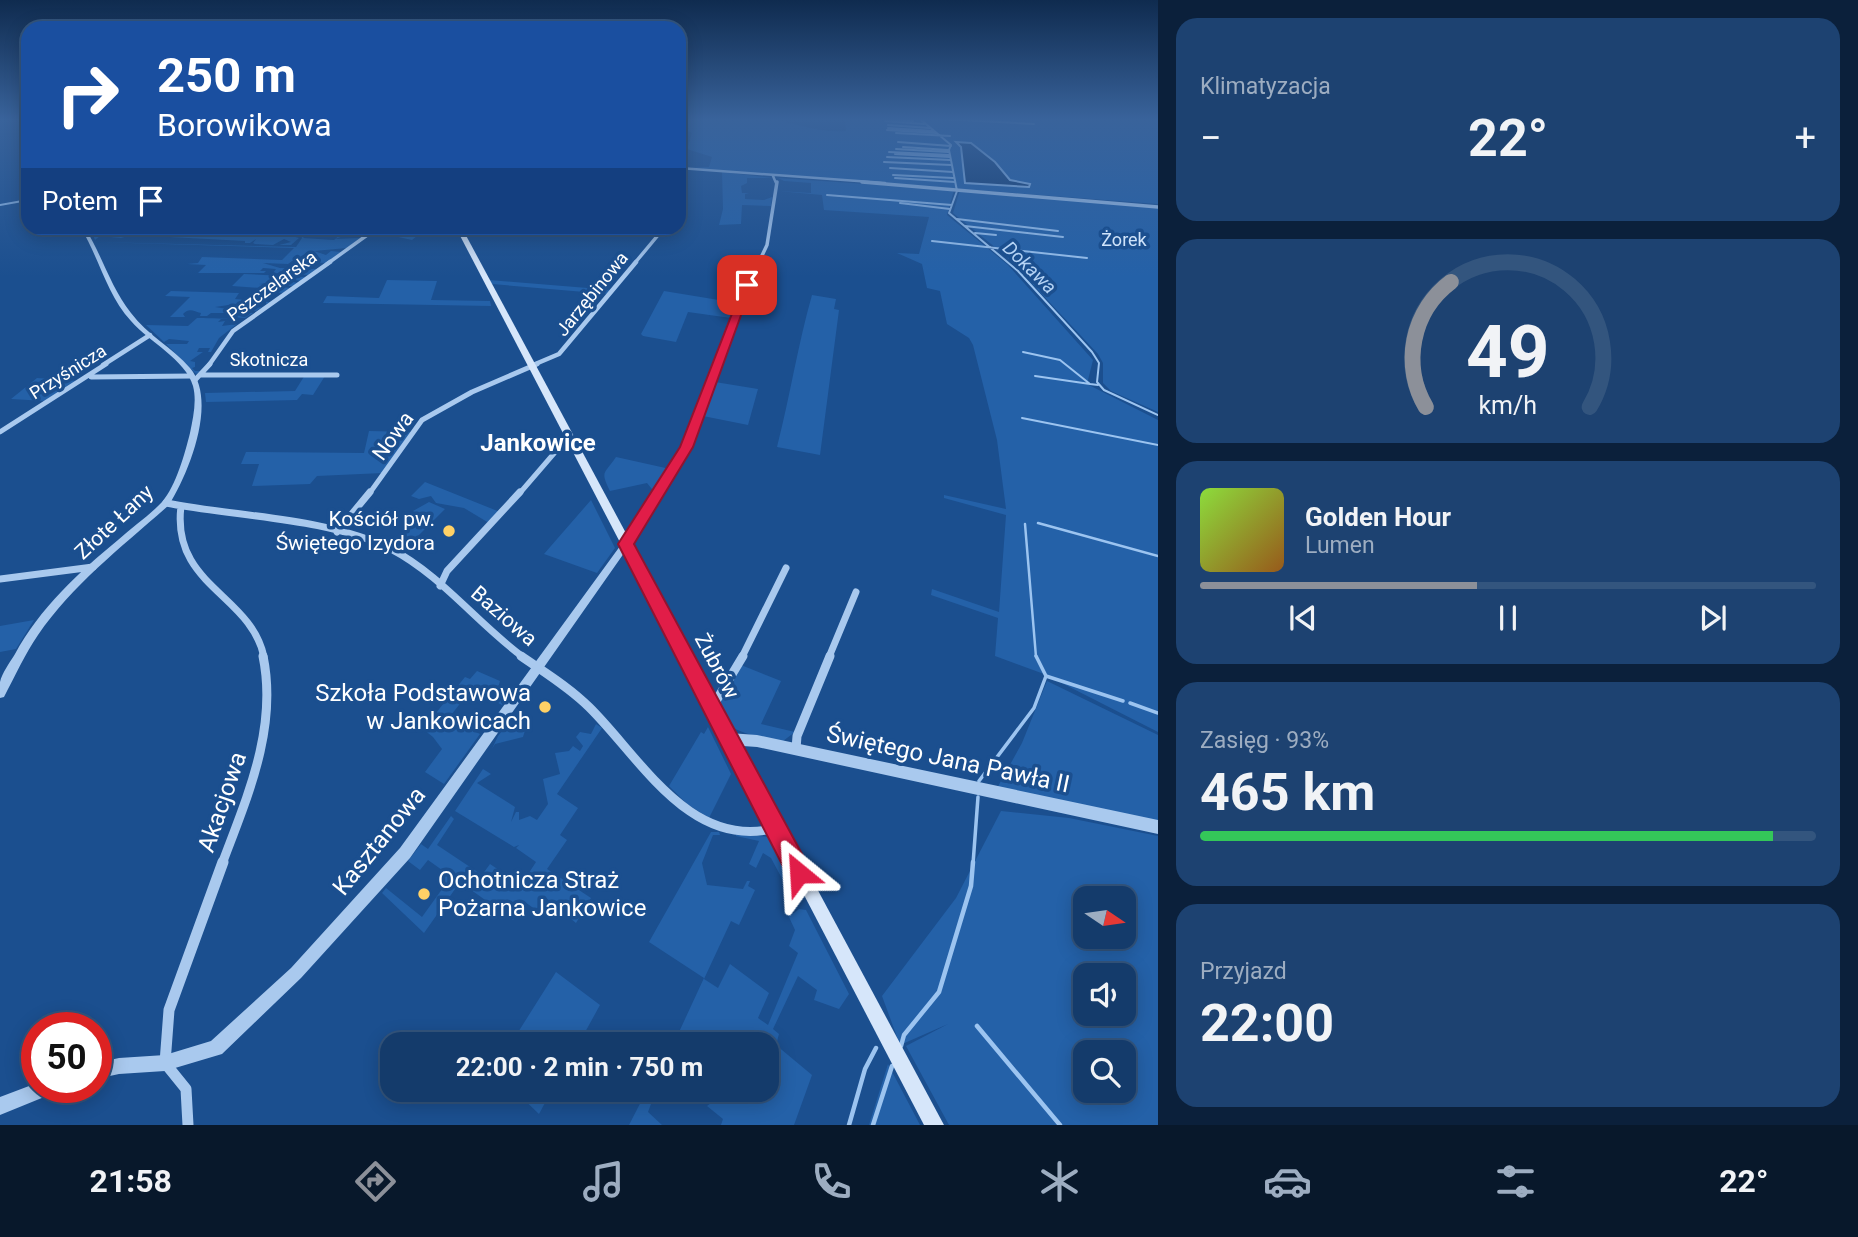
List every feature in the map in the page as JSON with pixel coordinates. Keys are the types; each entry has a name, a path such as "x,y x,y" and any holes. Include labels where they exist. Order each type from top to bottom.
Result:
{"main road":[{"name":"Żubrów","path":"463,235 934,1125"}],"street":[{"path":"703,172 1158,207"},
{"path":"626,544 679,461 707,395 739,303 767,245 776,192 777,180 773,176"},
{"path":"87,235 126,312 196,377"},
{"name":"Pszczelarska","path":"196,377 233,331 367,235"},
{"name":"Jarzębinowa","path":"533,366 568,347 658,235"},
{"name":"Przyśnicza","path":"0,432 150,335"},
{"name":"Nowa","path":"337,532 369,494 422,420 442,407 533,366"},
{"name":"Skotnicza","path":"87,377 196,377 288,373 337,376"},
{"name":"Złote Łany","path":"0,694 35,630 94,567 166,503 175,490 191,444 198,396 196,377"},
{"path":"440,586 447,571 569,436"},
{"name":"Baziowa","path":"166,503 337,532 385,547 440,586 483,626 586,704 663,789 692,814 709,824 749,831 776,828"},
{"name":"Akacjowa","path":"165,1063 169,1010 253,782 263,747 265,720 264,662 260,641 184,552 177,521 181,506"},
{"name":"Kasztanowa","path":"112,1068 165,1063 216,1048 296,974 405,853 626,544"},
{"path":"0,579 94,567"},
{"path":"712,706 750,643 786,568"},
{"path":"796,749 797,736 856,592"},
{"name":"Świętego Jana Pawła II","path":"729,739 796,749 1158,827"},
{"path":"165,1063 186,1090 188,1125"},
{"path":"0,1106 21,1098"}],"green space":[{"path":"722,172 773,178 747,178 747,183 741,186 742,193 749,193 745,194 745,199 764,200 772,197 771,206 742,205 741,224 719,225 723,209"},
{"path":"731,172 964,172 965,183 1030,186 1010,180 1001,172 1158,172 1158,204"},
{"path":"778,178 954,190 947,215 1008,265 1093,360 1087,384 1158,420 1158,732 1044,674 995,656 998,618 931,595 932,589 999,612 1006,515 944,498 944,495 1006,509 997,440 973,345 969,338 947,324 940,291 927,288 922,264 897,253 919,254 929,217 824,210 822,195 778,191 811,193 811,183"},
{"name":"Żorek","path":"960,190 1158,208 1158,412 1111,391 1103,383 1103,363 1098,354 1007,257 953,213"},
{"path":"93,235 131,235 121,238 100,236 95,240"},
{"path":"131,235 301,235 292,236 299,238 291,245 279,245 291,242 284,239 273,245 255,244 253,243 256,239 250,243"},
{"path":"301,235 306,235 303,238 334,240 360,238 347,248 314,251 326,255 331,251 341,252 326,263 263,263 280,268 317,269 309,275 293,274 297,269 285,274 273,273 276,269 263,268 260,271 266,271 264,273 198,273 206,265 187,264 198,263 202,257 282,260 294,248 96,242 296,247"},
{"path":"390,235 418,235 412,240"},
{"path":"244,274 288,276 280,279 298,283 293,286 280,286 282,282 259,284 290,288 283,293 272,292 275,289 232,286"},
{"path":"289,276 305,277 301,281 288,279"},
{"path":"387,280 437,281 431,300 490,301 491,306 323,303 327,296 379,298"},
{"path":"489,280 612,290 608,294 492,284"},
{"path":"171,291 239,293 235,299 270,302 266,304 253,301 246,309 262,307 256,311 238,309 242,303 215,307 253,313 245,318 229,317 234,313 200,316 201,313 190,310 183,314 185,317 170,317 190,297 165,296"},
{"path":"664,291 737,303 731,318 688,312 676,342 643,336 641,334"},
{"path":"812,295 836,299 834,309 839,310 820,455 777,447"},
{"path":"197,318 243,319 221,319 218,322 225,321 222,326 237,324 219,338 211,352 208,352 210,348 199,348 197,352 203,352 190,361 195,362 195,367 192,368 195,371 203,371 196,374 166,344 187,344 189,341 169,339 164,342 146,325 188,326"},
{"path":"305,375 325,376 313,395 302,394 297,400 206,402 205,393 295,391"},
{"path":"37,378 78,381 45,401 11,399"},
{"path":"715,382 758,389 748,425 703,416"},
{"path":"369,431 411,432 383,473 317,476 310,484 252,486 259,464 241,464 246,452 364,453"},
{"path":"616,457 670,469 656,494 647,483 610,491 604,476"},
{"path":"425,482 500,512 489,523 464,508 436,503 431,496 419,499 411,496"},
{"path":"591,500 615,548 597,573 544,554"},
{"path":"429,502 445,509 410,544 399,539 422,516 413,511"},
{"path":"34,620 16,649 0,652 0,626"},
{"path":"741,665 781,681 761,724 795,732 783,741 740,731 723,719 719,710 720,699"},
{"path":"477,671 500,681 498,688 510,694 502,705 481,694 472,698 466,696 448,719 480,734 444,784 425,772 442,749 423,729 465,677 470,679"},
{"path":"1047,681 1158,735 1158,821 996,790 1022,743"},
{"path":"516,713 527,724 523,737 495,744 492,749 498,736"},
{"path":"596,724 602,728 557,794 578,808 560,835 567,840 547,869 591,898 576,923 545,897 536,910 525,902 513,920 460,882 424,933 382,893 386,888 422,917 445,885 437,878 442,870 428,860 420,870 408,861 421,844 428,849 451,816 454,819 437,845 482,875 490,864 521,885 536,862 516,848 519,845 514,847 455,811 483,769 491,774 477,783 515,807 511,822 516,812 519,812 519,820 530,816 537,820 548,804 543,779 560,774 555,753 569,751 573,746 580,751 583,746 576,737 580,732 591,734"},
{"path":"708,727 731,774 709,818 687,804 669,786 701,732 704,734"},
{"path":"1001,811 1069,818 1158,836 1158,1125 949,1125 906,1046 948,1024 900,1045 882,996 956,898"},
{"path":"711,832 719,832 720,835 713,835 702,863 707,885 743,889 747,881 750,881 748,886 755,890 739,925 731,921 704,979 718,988 730,964 769,993 758,1018 768,1025 798,953 789,946 795,930 789,917 799,909 806,910 849,994 839,1009 814,1000 817,990 798,976 773,1029 777,1032 679,1032 704,978 649,942"},
{"path":"736,834 769,837 799,895 793,899 771,858 763,853 756,868 749,864 759,841"},
{"path":"556,972 600,1005 585,1032 518,1032"},
{"path":"779,1048 812,1075 794,1125 721,1125 723,1119 707,1106 712,1102 779,1102"},
{"path":"888,1064 920,1125 869,1125"},
{"path":"526,1102 546,1102 539,1114"},
{"path":"641,1102 649,1102 651,1104 648,1112 662,1125 629,1125"}],"shaded area":[{"path":"964,172 1003,172 1010,180 1030,184 1029,187 965,183"}],"waterway":[{"path":"945,172 953,172"},
{"name":"Dokawa","path":"952,205 957,191 953,172"},
{"path":"893,175 953,178"},
{"path":"895,178 955,182"},
{"path":"827,195 952,205"},
{"path":"0,205 21,201"},
{"path":"900,203 950,209"},
{"name":"Dokawa","path":"952,205 949,213 990,247"},
{"path":"957,219 1058,231"},
{"path":"965,226 1063,237"},
{"path":"975,233 996,235"},
{"path":"932,241 990,247"},
{"path":"990,247 1087,258"},
{"name":"Dokawa","path":"990,247 1018,271 1092,352 1099,363 1097,382 1104,390 1158,415"},
{"path":"1023,352 1060,360 1090,384"},
{"path":"1035,376 1090,384"},
{"name":"Dokawa","path":"1090,384 1098,385"},
{"path":"1022,418 1158,445"},
{"path":"1038,523 1158,556"},
{"path":"1025,524 1036,657"},
{"path":"1036,656 1046,676"},
{"path":"979,781 1034,708 1046,676"},
{"path":"1046,676 1123,701"},
{"path":"1130,703 1158,713"},
{"path":"973,864 978,797"},
{"path":"901,1046 904,1035 939,992 971,886 973,862"},
{"path":"977,1026 1060,1125"},
{"path":"849,1125 865,1069 876,1048"},
{"path":"873,1125 892,1066"}],"place":[{"name":"Kościół pw. Świętego Izydora","path":"449,531"},
{"name":"Szkoła Podstawowa w Jankowicach","path":"545,707"},
{"name":"Ochotnicza Straż Pożarna Jankowice","path":"424,894"}],"district":[{"name":"Jankowice","path":"538,443"}],"route":[{"path":"747,285 686,447 626,544 799,873"}]}
